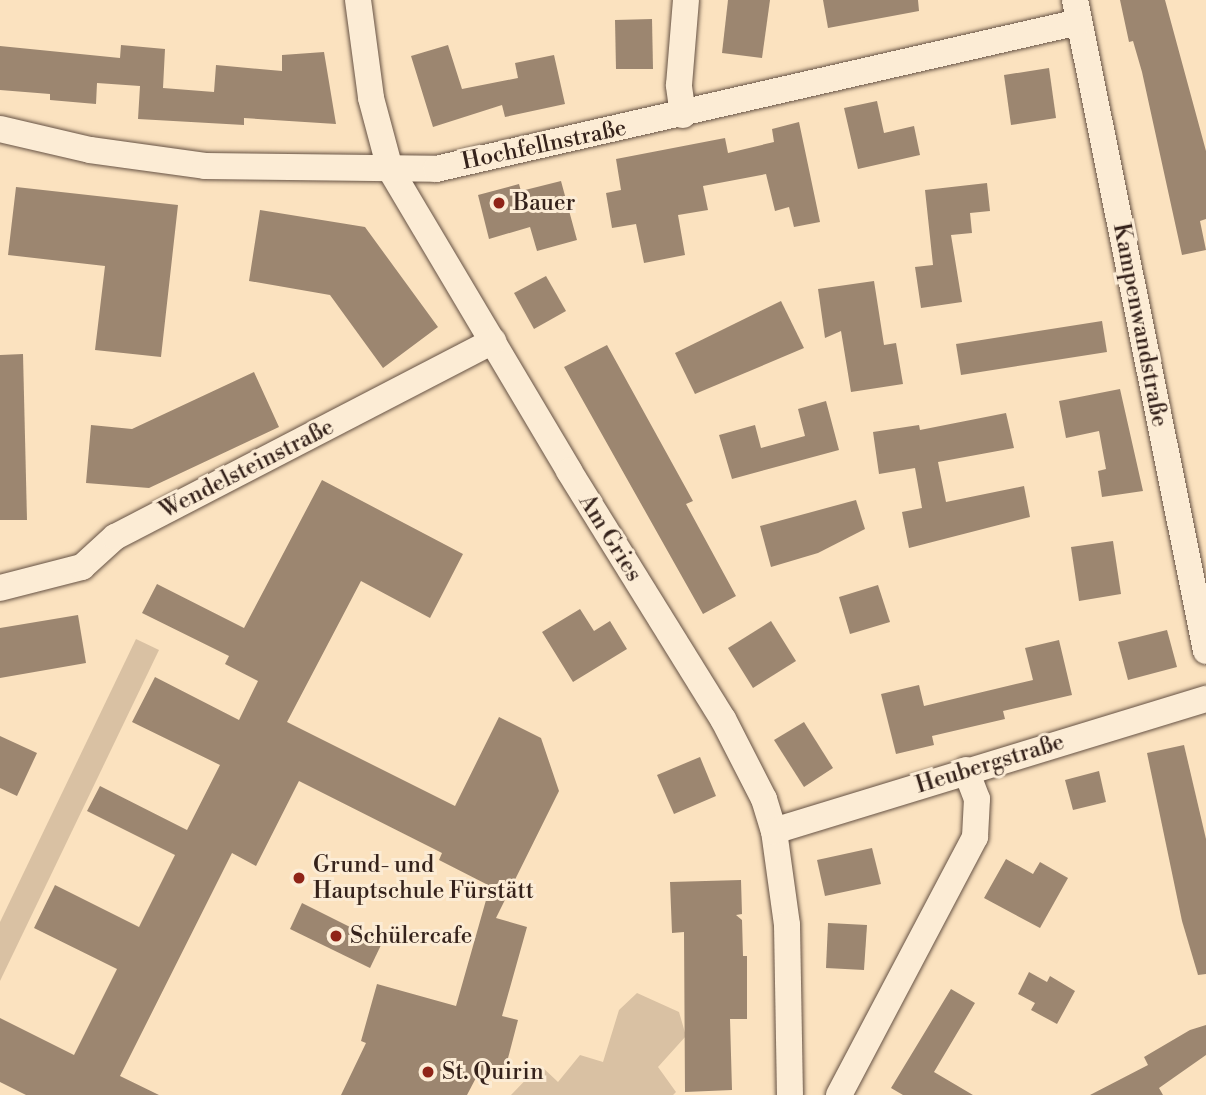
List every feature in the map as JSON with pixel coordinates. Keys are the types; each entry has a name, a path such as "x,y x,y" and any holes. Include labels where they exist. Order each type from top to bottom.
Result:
{"street":[{"name":"Am Gries","path":"358,0 371,98 390,169 723,719 764,799 774,831 787,925 790,1095"},
{"path":"683,115 679,85 686,0"},
{"name":"Hochfellnstraße","path":"0,129 90,150 205,166 436,169 683,115 1077,11"},
{"name":"Kampenwandstraße","path":"1077,11 1206,650"},
{"name":"Wendelsteinstraße","path":"0,588 82,566 115,537 493,341"},
{"name":"Heubergstraße","path":"774,831 966,770 1206,699"},
{"path":"839,1095 975,837 977,799 966,770"}],"shaded area":[{"path":"136,639 159,650 0,981 0,922"},
{"path":"637,993 679,1012 686,1036 658,1067 676,1092 673,1095 511,1095 540,1065 558,1082 580,1055 603,1062 619,1010"}],"building":[{"path":"728,0 770,0 762,58 722,53"},
{"path":"823,0 918,0 919,11 828,28"},
{"path":"1120,0 1165,0 1206,151 1206,219 1200,221 1206,250 1182,255 1142,72 1133,41 1129,42"},
{"path":"652,19 653,69 616,69 615,20"},
{"path":"121,45 165,49 163,88 214,92 216,65 282,71 282,55 324,52 336,124 244,118 244,125 138,119 140,86 97,83 96,104 50,100 50,94 0,90 0,46 120,58"},
{"path":"448,45 462,89 518,78 515,63 554,55 565,104 505,117 502,105 433,127 411,56"},
{"path":"1049,68 1056,118 1011,125 1004,75"},
{"path":"877,101 884,133 914,126 920,155 858,169 844,108"},
{"path":"799,122 820,222 794,227 789,207 775,211 766,174 703,186 708,210 678,215 685,255 644,263 636,224 612,228 606,193 621,190 616,159 725,138 728,153 774,142 772,129"},
{"path":"561,181 577,240 537,251 530,227 489,239 478,195 519,184 521,191"},
{"path":"987,183 990,211 970,213 972,233 951,235 962,302 921,308 915,267 933,265 925,190"},
{"path":"16,187 178,205 161,357 95,350 105,266 8,255"},
{"path":"260,210 365,227 438,327 383,368 330,295 249,281"},
{"path":"546,276 566,311 534,329 514,293"},
{"path":"874,281 884,345 896,343 903,384 851,392 841,331 825,338 818,289"},
{"path":"781,301 804,348 695,394 675,353"},
{"path":"1102,321 1107,352 961,375 956,344"},
{"path":"607,345 693,501 686,504 736,596 703,614 564,367"},
{"path":"23,354 27,520 0,520 0,355"},
{"path":"254,372 279,427 149,488 86,483 91,425 132,429"},
{"path":"1120,389 1143,491 1102,497 1098,471 1106,469 1099,431 1066,438 1059,401"},
{"path":"826,401 839,450 732,479 719,435 755,425 761,448 805,436 798,409"},
{"path":"1006,413 1014,448 938,462 946,502 1024,486 1030,517 909,548 902,512 922,508 915,468 879,474 873,432 919,425 920,430"},
{"path":"322,480 463,554 430,618 361,581 287,722 455,806 499,717 541,738 559,791 496,918 527,927 502,1016 518,1020 502,1081 478,1074 467,1095 341,1095 366,1043 361,1041 377,984 456,1006 490,886 439,860 442,853 299,781 256,866 232,853 120,1076 159,1095 26,1095 0,1082 0,1018 74,1055 117,969 34,928 55,885 139,927 175,855 87,811 100,786 187,830 220,765 132,722 155,677 239,720 258,681 225,664 229,656 142,613 157,584 244,628"},
{"path":"856,500 865,529 818,553 771,567 760,526"},
{"path":"1113,541 1121,594 1079,601 1071,547"},
{"path":"878,585 890,622 850,634 839,597"},
{"path":"580,609 594,631 610,621 627,649 573,682 542,632"},
{"path":"78,615 86,663 0,678 0,628"},
{"path":"771,621 796,661 753,688 728,648"},
{"path":"1167,630 1177,667 1128,680 1118,642"},
{"path":"1059,640 1072,695 1003,711 1005,719 932,736 934,745 896,754 881,694 919,685 924,706 1033,680 1025,648"},
{"path":"804,722 833,768 804,787 774,740"},
{"path":"0,736 37,753 17,796 0,788"},
{"path":"1184,745 1206,839 1206,974 1198,975 1182,921 1147,753"},
{"path":"700,757 716,796 674,814 657,775"},
{"path":"1099,771 1106,802 1073,810 1065,780"},
{"path":"872,848 881,884 825,896 817,860"},
{"path":"1006,859 1033,874 1040,862 1068,878 1040,928 984,898"},
{"path":"741,880 742,914 736,915 742,920 743,956 747,956 747,1019 730,1019 732,1090 685,1092 684,932 672,933 670,882"},
{"name":"Schülercafe","path":"302,903 382,943 370,968 290,929"},
{"path":"828,923 867,925 864,970 826,968"},
{"path":"1029,972 1047,982 1050,976 1075,991 1057,1024 1031,1010 1035,1003 1018,994"},
{"path":"951,989 975,1003 934,1072 973,1095 903,1095 891,1088"},
{"path":"1206,1025 1206,1055 1159,1088 1163,1095 1090,1095 1148,1065 1144,1057 1190,1030"}],"place":[{"name":"Bauer","path":"499,203"},
{"name":"Grund- und Hauptschule Fürstätt","path":"299,878"},
{"name":"Schülercafe","path":"336,936"},
{"name":"St. Quirin","path":"428,1072"}]}
